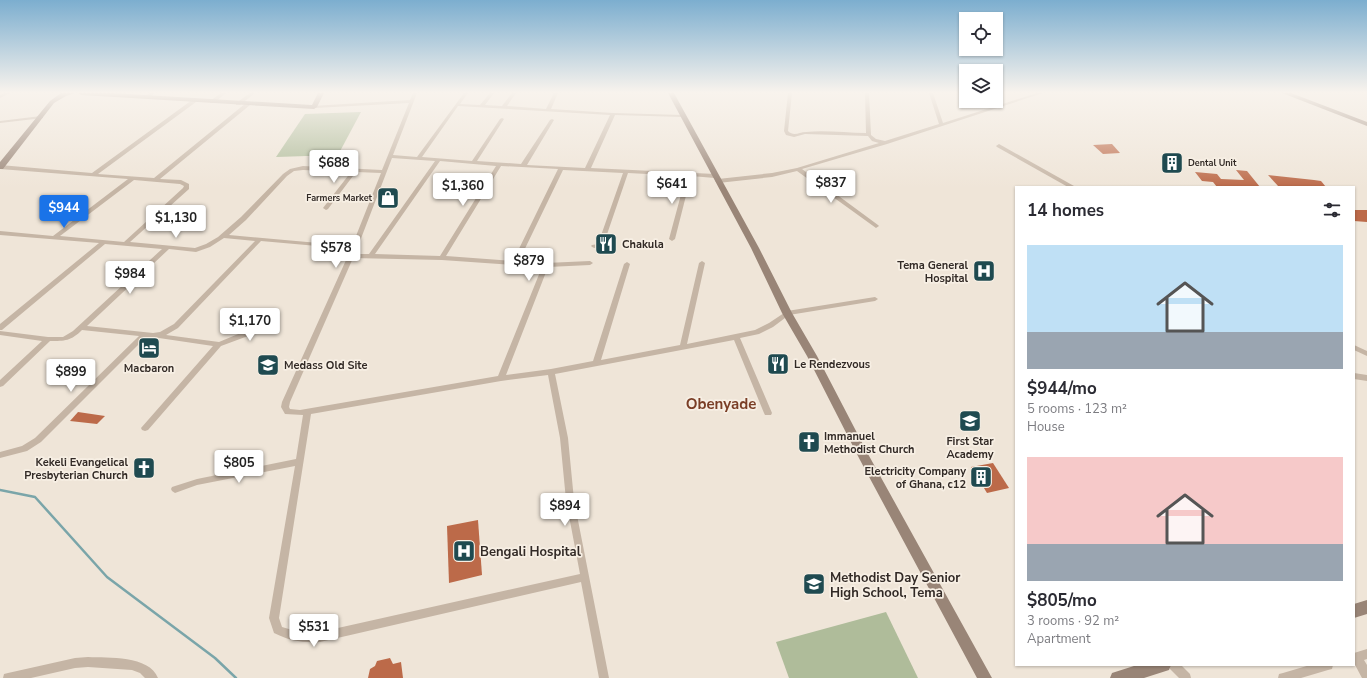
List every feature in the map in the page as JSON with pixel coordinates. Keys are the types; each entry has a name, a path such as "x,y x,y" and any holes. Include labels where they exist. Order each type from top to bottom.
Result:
{"street":[{"path":"0,167 35,125"},
{"path":"94,174 162,125"},
{"path":"155,180 223,125"},
{"path":"403,125 355,248 286,402 285,407 288,412 300,413 502,378 551,372 596,364 757,332 787,313 875,299"},
{"path":"419,158 443,125"},
{"path":"474,162 498,125"},
{"path":"523,166 549,125"},
{"path":"587,170 608,125"},
{"path":"688,125 755,248 787,313 812,356 864,457 985,678"},
{"path":"787,125 786,131 788,134 794,136 805,132 869,135"},
{"path":"869,125 869,135 874,140 885,143"},
{"path":"390,156 499,165 689,175 717,178 772,175 798,169 885,143 939,125"},
{"path":"999,146 1070,186"},
{"path":"371,256 439,159"},
{"path":"442,258 499,165"},
{"path":"0,167 94,174 181,182 187,184 186,189 126,243"},
{"path":"0,233 196,250 206,247 225,236 284,175 292,170 303,168 384,172"},
{"path":"515,263 561,168"},
{"path":"798,169 876,226"},
{"path":"326,208 355,170"},
{"path":"594,246 600,246 626,172"},
{"path":"672,239 689,175"},
{"path":"55,237 133,178"},
{"path":"225,236 260,238 355,248"},
{"path":"82,328 144,335 162,334 176,326 260,238"},
{"path":"0,328 104,242"},
{"path":"0,333 48,339 64,339 82,328 167,248"},
{"path":"351,256 442,258 546,265 590,263"},
{"path":"596,364 627,264"},
{"path":"683,347 702,264"},
{"path":"502,378 546,265"},
{"path":"152,335 219,344 235,340 252,331 269,318"},
{"path":"0,455 24,449 38,440 144,335"},
{"path":"736,337 768,414"},
{"path":"0,384 48,339"},
{"path":"145,428 219,344"},
{"path":"1355,348 1367,354"},
{"path":"551,372 564,438 570,500 604,678"},
{"path":"1355,376 1367,378"},
{"path":"308,411 274,618 278,630 289,636 302,638 320,637 584,577"},
{"path":"175,488 197,482 299,462"},
{"path":"1355,611 1367,608"},
{"path":"1367,654 1355,657 1367,676"},
{"path":"8,678 75,663 88,662 132,666 143,669 153,678"},
{"path":"1117,678 1160,666"},
{"path":"1175,666 1186,678"},
{"path":"1283,678 1325,666"}],"green space":[{"path":"298,125 354,125 338,155 276,157"},
{"path":"886,612 918,678 789,678 776,642"}],"building":[{"path":"1112,144 1120,153 1103,154 1093,145"},
{"path":"1236,170 1247,171 1259,186 1216,186 1213,182 1202,181 1195,172 1217,174 1221,179 1244,180"},
{"path":"1268,175 1321,181 1325,186 1278,186"},
{"path":"1355,210 1367,210 1367,222 1355,221"},
{"path":"78,412 105,416 97,424 70,421"},
{"name":"Electricity Company of Ghana, c12","path":"993,463 1009,488 987,493 971,467"},
{"name":"Bengali Hospital","path":"478,520 482,575 449,583 447,526"},
{"path":"390,658 393,664 401,662 403,678 368,678 370,669 375,666 377,661"}],"waterway":[{"path":"0,490 35,497 107,577 215,658 236,678"}],"place":[{"name":"Dental Unit","path":"1172,163"},
{"name":"Farmers Market","path":"388,198"},
{"name":"Chakula","path":"606,244"},
{"name":"Tema General Hospital","path":"984,271"},
{"name":"Macbaron","path":"149,348"},
{"name":"Le Rendezvous","path":"778,364"},
{"name":"Medass Old Site","path":"268,365"},
{"name":"First Star Academy","path":"970,421"},
{"name":"Immanuel Methodist Church","path":"809,442"},
{"name":"Kekeli Evangelical Presbyterian Church","path":"144,468"},
{"name":"Electricity Company of Ghana, c12","path":"981,477"},
{"name":"Bengali Hospital","path":"464,551"},
{"name":"Methodist Day Senior High School, Tema","path":"814,584"}],"district":[{"name":"Obenyade","path":"721,404"}]}
